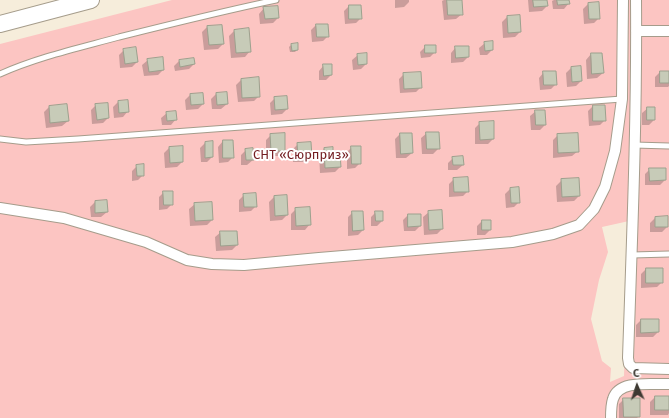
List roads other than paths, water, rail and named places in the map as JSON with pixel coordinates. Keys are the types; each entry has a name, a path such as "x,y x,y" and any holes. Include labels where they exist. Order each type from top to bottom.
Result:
{"main road":[{"path":"0,24 91,0"}],"street":[{"path":"0,208 64,218 146,242 187,260 212,264 244,265 512,242 553,234 579,225 594,210 605,187 615,151 622,99 623,0"},
{"path":"636,0 629,364 633,368 639,369 669,369"},
{"path":"636,31 669,31"},
{"path":"611,418 613,399 617,392 625,386 669,384"}],"lane":[{"path":"0,74 24,63 77,48 222,11 276,0"},
{"path":"0,139 26,142 70,140 622,99"},
{"path":"634,145 669,146"},
{"path":"632,255 669,254"}],"park label":[{"name":"СНТ «Сюрприз»","path":"301,155"}]}
